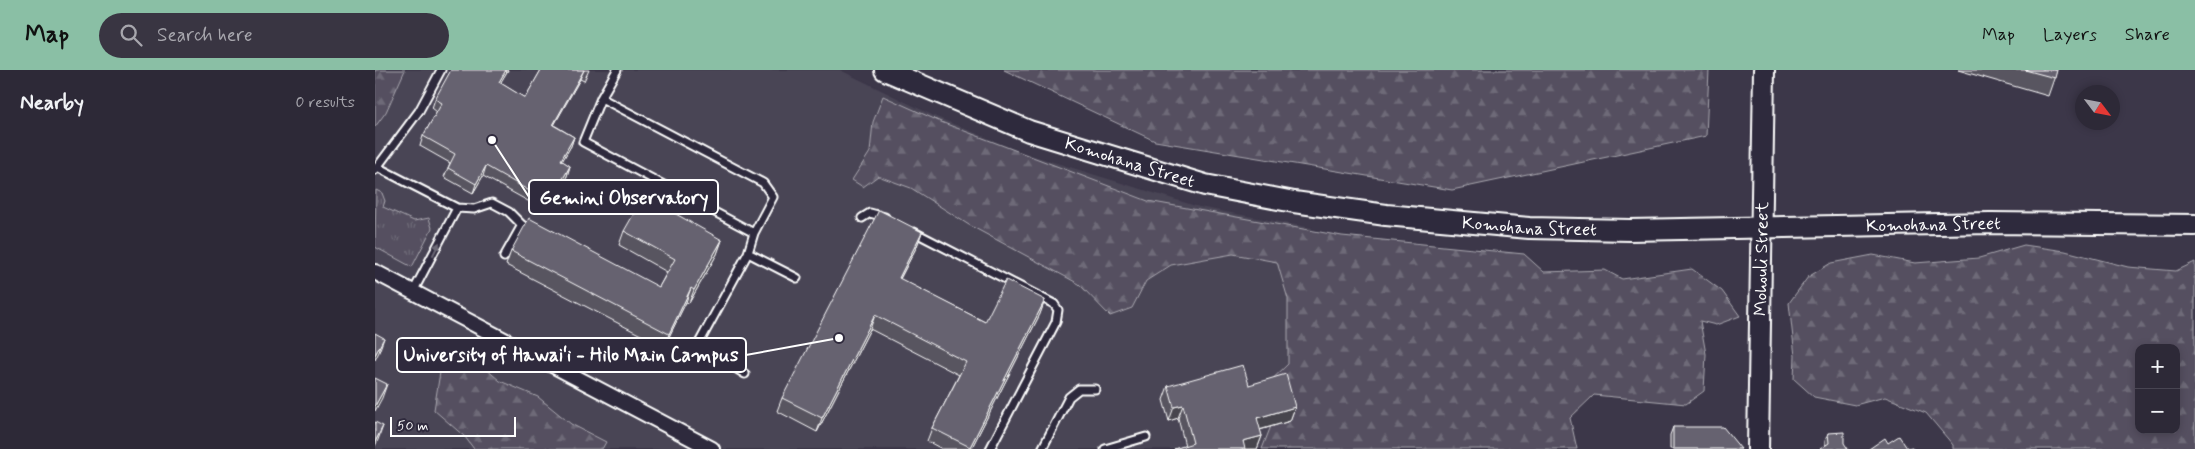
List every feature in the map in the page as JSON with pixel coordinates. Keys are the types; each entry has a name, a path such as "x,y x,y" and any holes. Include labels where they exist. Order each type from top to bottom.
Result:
{"main road":[{"name":"Komohana Street","path":"885,70 1029,131 1205,185 1294,202 1386,215 1529,228 1630,230 1991,223 2195,224"},
{"name":"Mohouli Street","path":"1758,449 1763,228 1764,70"}],"street":[{"path":"375,272 712,449"}],"lane":[{"path":"441,70 419,111 376,169 457,208 474,209 491,203 509,212 523,225 538,231"},
{"path":"617,70 601,98 583,142 754,233"},
{"path":"601,98 763,183 773,197 754,233 748,252 698,345 745,374"},
{"path":"413,292 457,208"},
{"path":"862,218 871,213 878,213 896,222"},
{"path":"504,257 523,225"},
{"path":"905,227 1054,304 1058,310 1056,322 990,449"},
{"path":"748,252 797,278"},
{"path":"1042,449 1069,397 1079,389 1095,389"},
{"path":"1105,449 1146,438"}],"shaded area":[{"path":"375,70 840,70 934,116 1021,152 1199,207 1312,228 1294,449 375,449"}],"green space":[{"path":"375,70 405,70 386,112 375,127"},
{"path":"1004,70 1709,70 1706,136 1452,190 1155,141"},
{"path":"883,96 941,122 1148,201 1342,236 1524,254 1544,272 1605,270 1622,279 1692,269 1722,291 1740,316 1716,325 1700,321 1706,354 1704,391 1686,404 1594,395 1570,418 1577,449 1262,449 1271,426 1262,389 1288,364 1288,299 1277,262 1233,254 1171,265 1146,281 1132,308 1110,316 1079,284 969,225 911,188 878,176 863,187 852,180 870,152 873,122"},
{"path":"376,190 382,193 385,201 383,207 414,221 429,218 432,228 412,267 375,247"},
{"path":"2024,245 2065,251 2128,267 2176,271 2195,262 2195,449 1953,449 1953,445 1926,413 1885,397 1855,405 1814,397 1794,379 1795,356 1789,303 1808,277 1831,263 1873,255 1915,263 1979,258"},
{"path":"477,361 500,381 538,397 571,424 606,442 602,449 474,449 465,437 434,410 441,366"}],"building":[{"path":"451,70 506,70 499,82 525,98 541,70 584,70 553,125 574,137 561,160 570,166 559,186 549,180 540,197 486,166 476,184 448,168 455,154 423,136 442,103 435,99"},
{"path":"2025,70 2057,70 2055,78"},
{"path":"644,196 722,240 694,290 691,288 669,334 511,251 529,218 659,287 675,259 624,231"},
{"path":"879,210 922,232 899,278 985,322 1006,280 1045,300 970,447 932,428 966,362 875,315 822,418 782,398"},
{"path":"375,333 384,338 375,355"},
{"path":"1243,365 1249,385 1286,374 1295,407 1257,418 1262,436 1243,441 1245,449 1174,449 1193,443 1183,405 1174,407 1168,386"},
{"path":"375,378 387,384 375,406"},
{"path":"375,422 383,426 375,442"},
{"path":"1673,427 1723,427 1741,449 1673,449"},
{"path":"1844,432 1844,443 1848,449 1820,449 1829,443 1828,433"},
{"path":"1899,436 1907,448 1912,447 1913,449 1869,449 1885,438 1888,443"}],"place":[{"name":"Gemini Observatory","path":"492,140"},
{"name":"University of Hawaiʻi - Hilo Main Campus","path":"839,338"}]}
